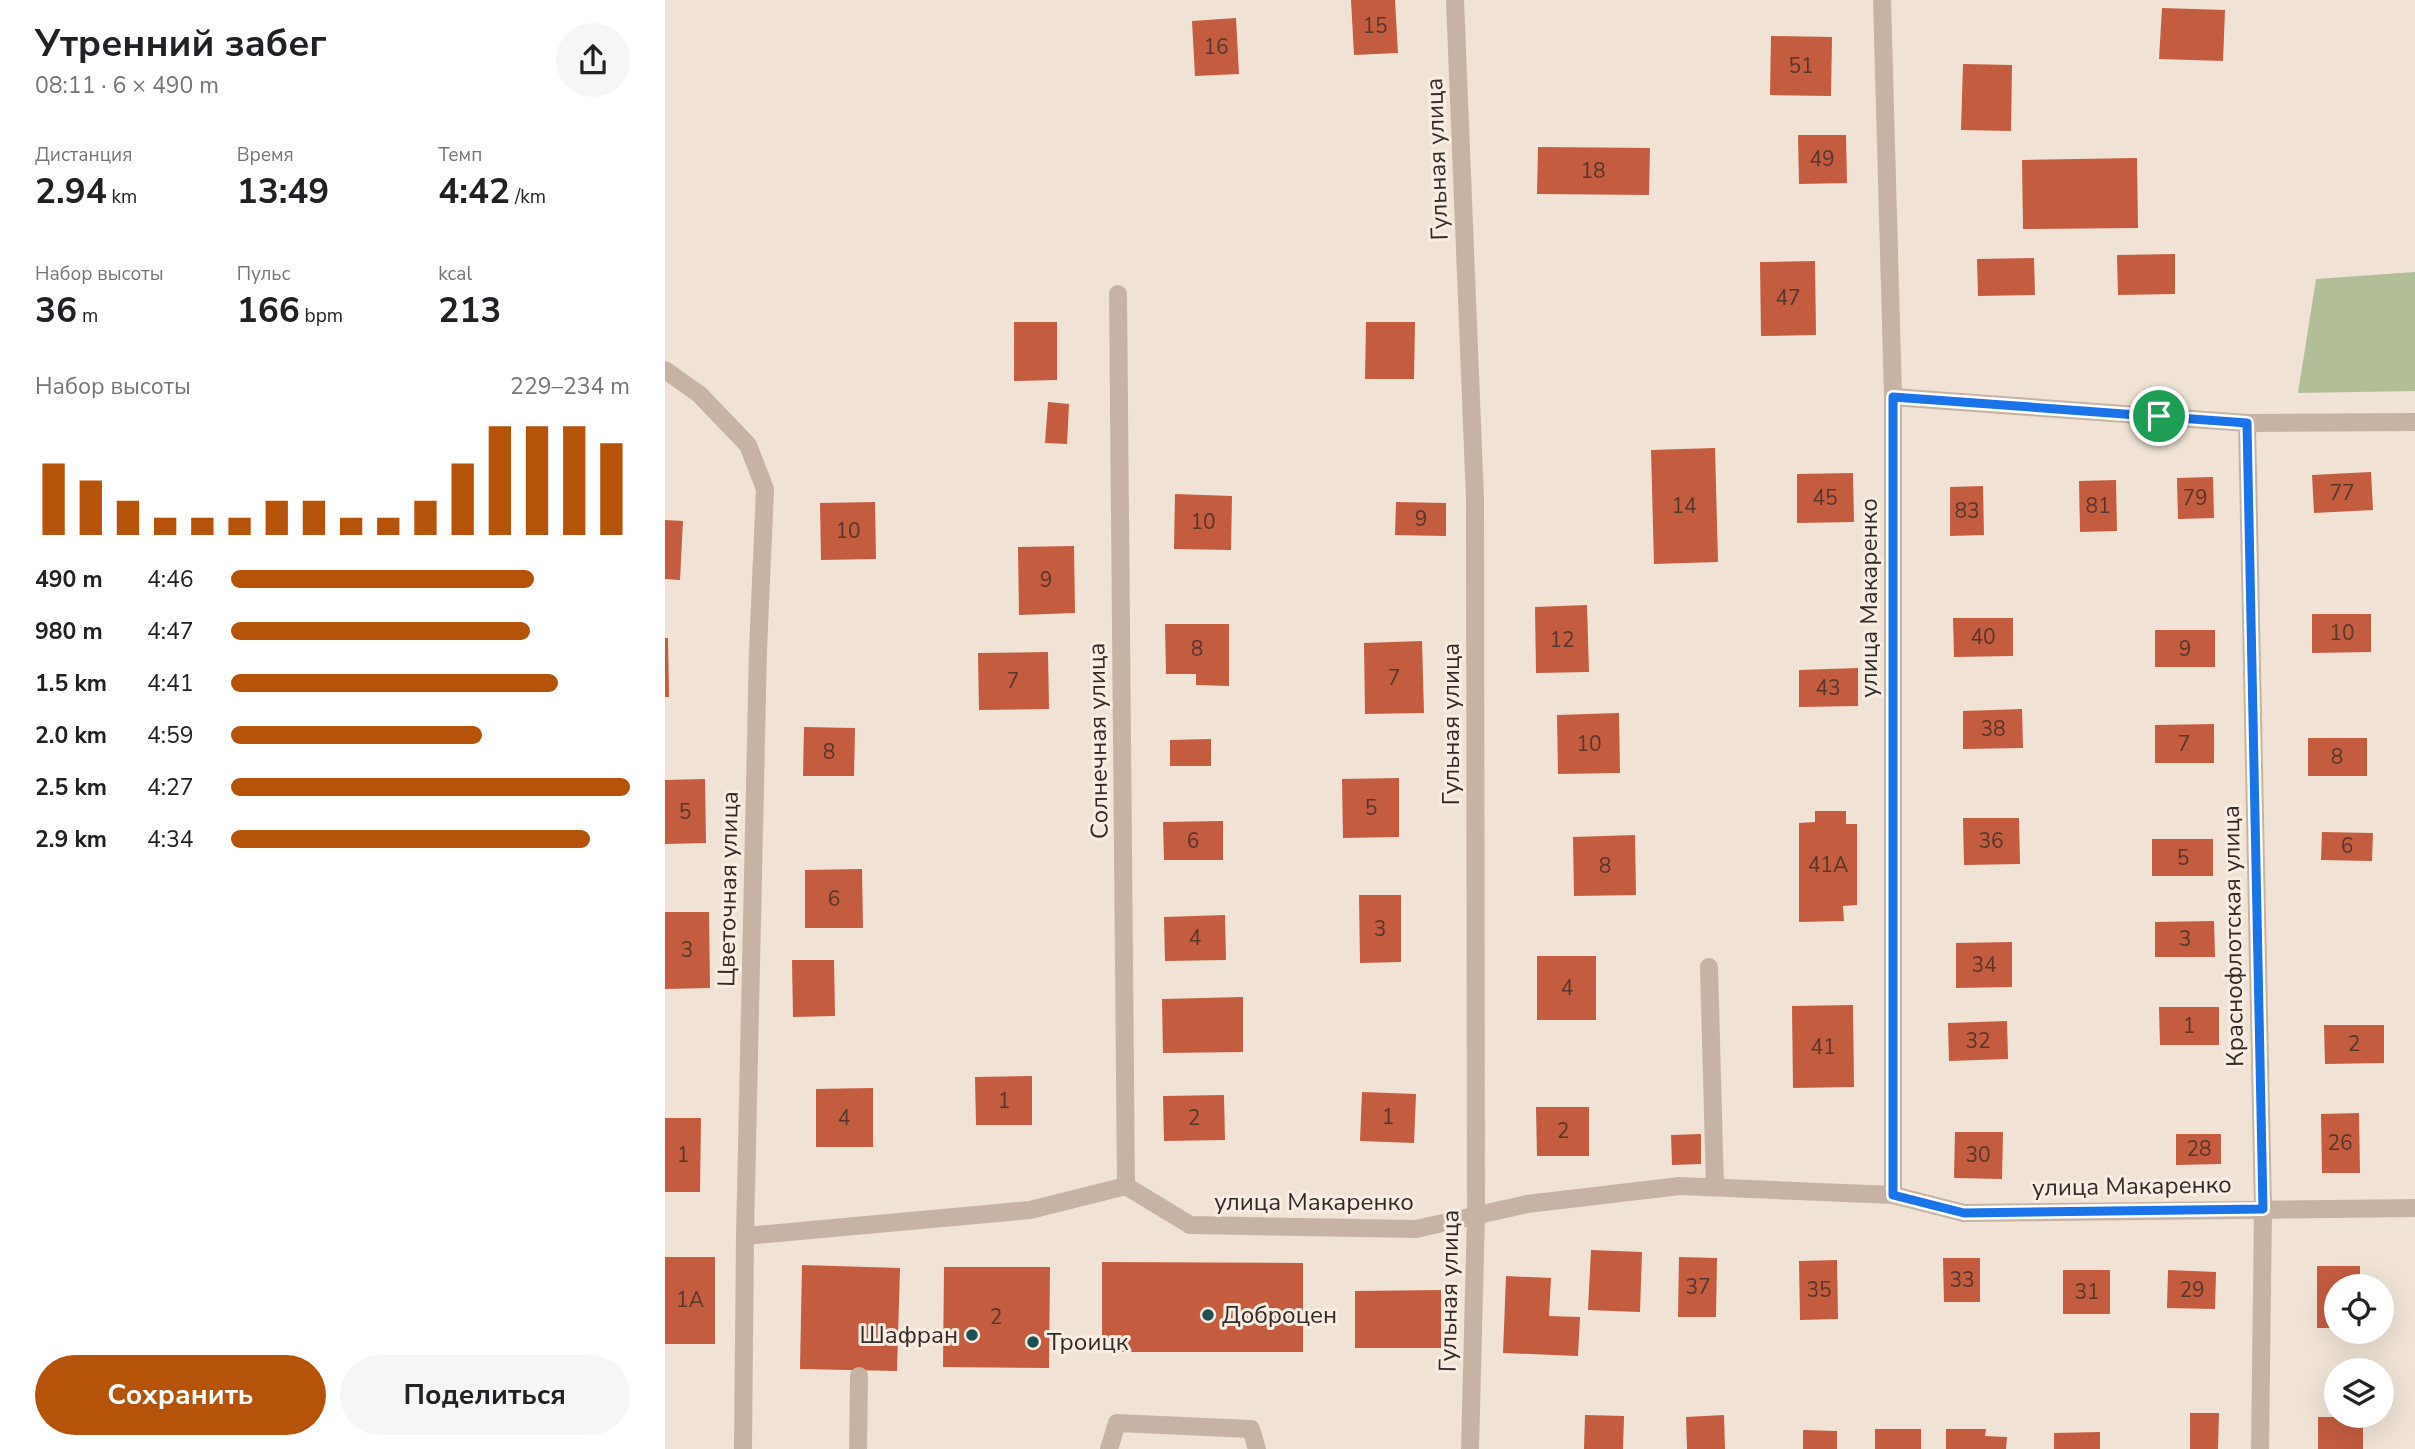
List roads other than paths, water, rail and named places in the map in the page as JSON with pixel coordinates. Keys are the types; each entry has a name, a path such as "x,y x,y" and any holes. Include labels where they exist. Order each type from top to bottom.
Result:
{"street":[{"name":"Гульная улица","path":"1455,0 1475,499 1476,1214 1470,1449"},
{"name":"улица Макаренко","path":"1882,0 1893,397 1893,1195"},
{"name":"Солнечная улица","path":"1118,294 1126,1186"},
{"name":"Цветочная улица","path":"665,370 699,394 748,445 765,489 758,650 743,1449"},
{"path":"1893,397 2247,423 2415,422"},
{"name":"Краснофлотская улица","path":"2247,423 2263,1209 2260,1449"},
{"path":"1709,967 1715,1187"},
{"name":"улица Макаренко","path":"1126,1186 1190,1225 1416,1229 1527,1204 1666,1187 1893,1195 1964,1213 2415,1208"},
{"path":"745,1236 1030,1210 1126,1186"},
{"path":"858,1449 859,1376"},
{"path":"1109,1449 1117,1423 1251,1429 1257,1449"}],"place":[{"name":"Доброцен","path":"1208,1315"},
{"name":"Шафран","path":"972,1335"},
{"name":"Троицк","path":"1033,1342"}]}
